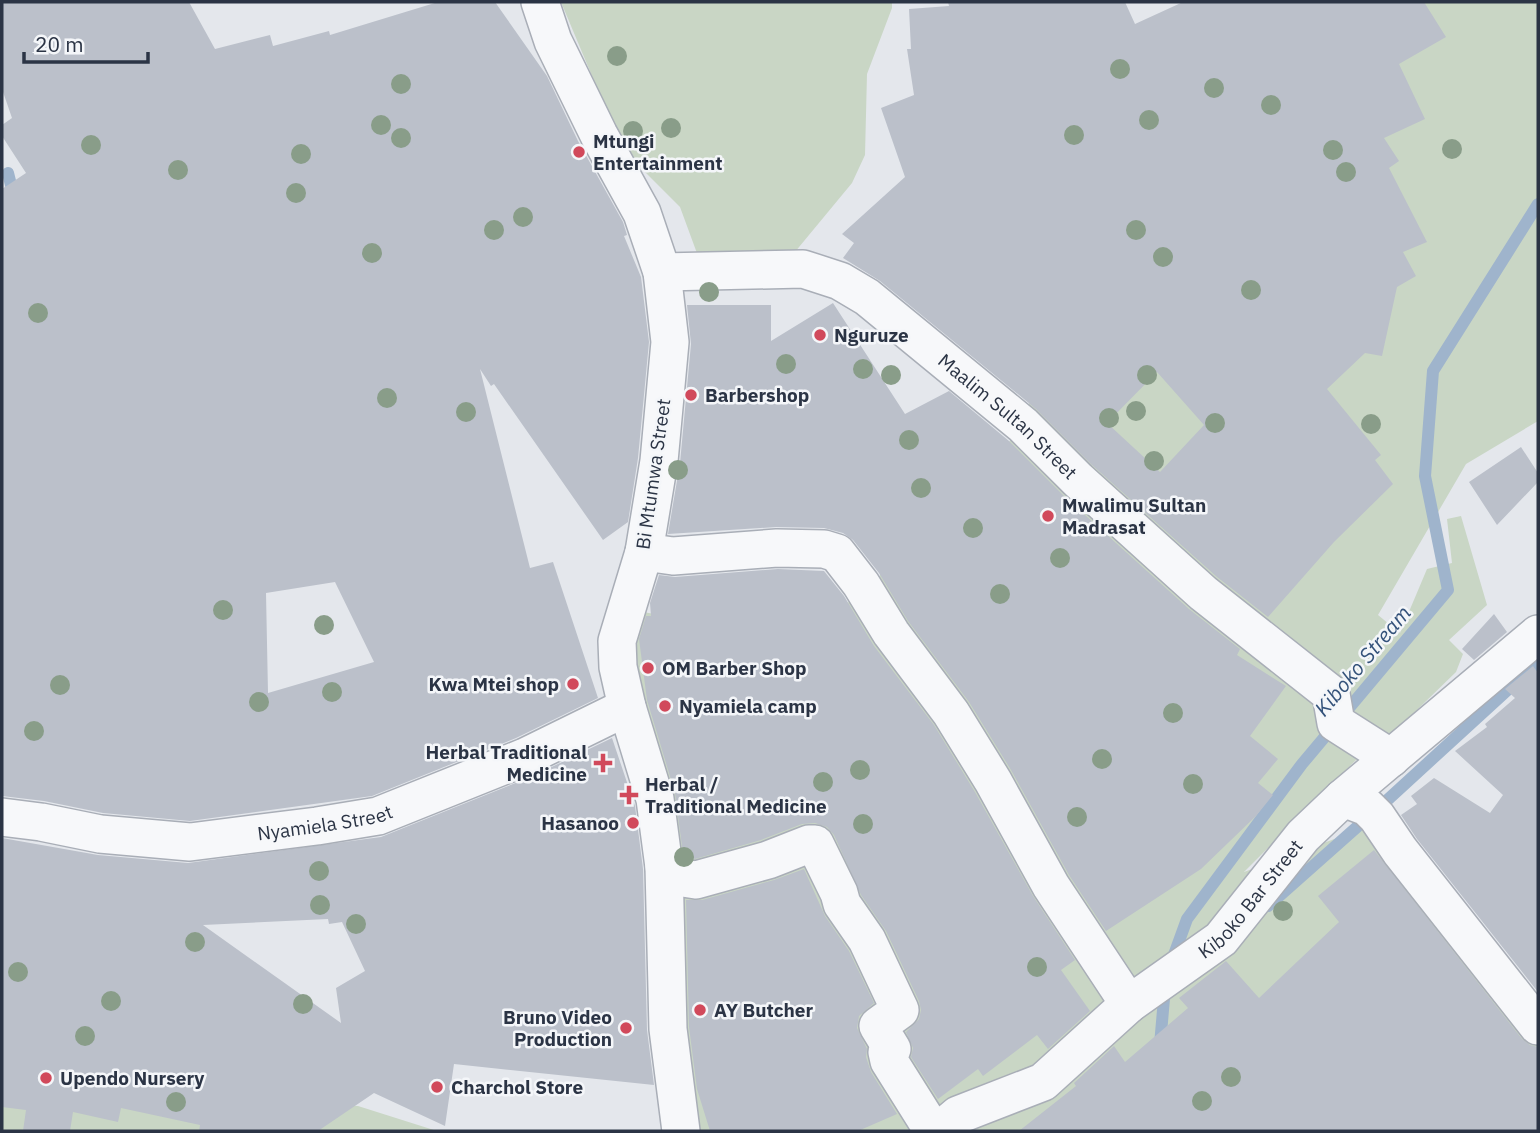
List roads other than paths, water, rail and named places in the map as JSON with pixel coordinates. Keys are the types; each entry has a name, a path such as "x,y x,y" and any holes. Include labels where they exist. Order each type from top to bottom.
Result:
{"street":[{"name":"Bi Mtumwa Street","path":"540,2 553,41 599,135 642,213 662,272 670,342 659,461 643,551 617,641 618,667 627,707 655,799 664,867 668,1029 681,1131"},
{"name":"Maalim Sultan Street","path":"662,272 803,269 840,281 867,297 1023,425 1078,481 1203,593 1331,694 1336,723 1391,758"},
{"path":"643,551 673,556 777,548 824,549 837,553 861,584 891,633 951,713 993,781 1051,886 1129,1004"},
{"name":"Kiboko Bar Street","path":"939,1131 958,1115 1043,1082 1129,1004 1222,939 1303,836 1343,798 1538,634"},
{"name":"Nyamiela Street","path":"2,817 100,834 190,842 378,816 525,757 627,707"},
{"path":"1343,798 1367,807 1377,817 1400,851 1538,1026"},
{"path":"664,867 683,878 696,880 815,844 842,904 867,940 900,1010 878,1026 892,1049 887,1052 889,1061 933,1131"}],"waterway":[{"path":"8,173 17,199"},
{"name":"Kiboko Stream","path":"1171,963 1187,919 1302,764 1448,590 1425,476 1433,371 1538,204"},
{"path":"1383,804 1538,662"},
{"path":"1268,906 1357,827"},
{"name":"Kiboko Stream","path":"1160,1045 1165,987"}],"place":[{"name":"Mtungi Entertainment","path":"579,152"},
{"name":"Nguruze","path":"820,335"},
{"name":"Barbershop","path":"691,395"},
{"name":"Mwalimu Sultan Madrasat","path":"1048,516"},
{"name":"OM Barber Shop","path":"648,668"},
{"name":"Kwa Mtei shop","path":"573,684"},
{"name":"Nyamiela camp","path":"665,706"},
{"name":"Herbal Traditional Medicine","path":"603,763"},
{"name":"Herbal / Traditional Medicine","path":"629,795"},
{"name":"Hasanoo","path":"633,823"},
{"name":"AY Butcher","path":"700,1010"},
{"name":"Bruno Video Production","path":"626,1028"},
{"name":"Upendo Nursery","path":"46,1078"},
{"name":"Charchol Store","path":"437,1087"}]}
